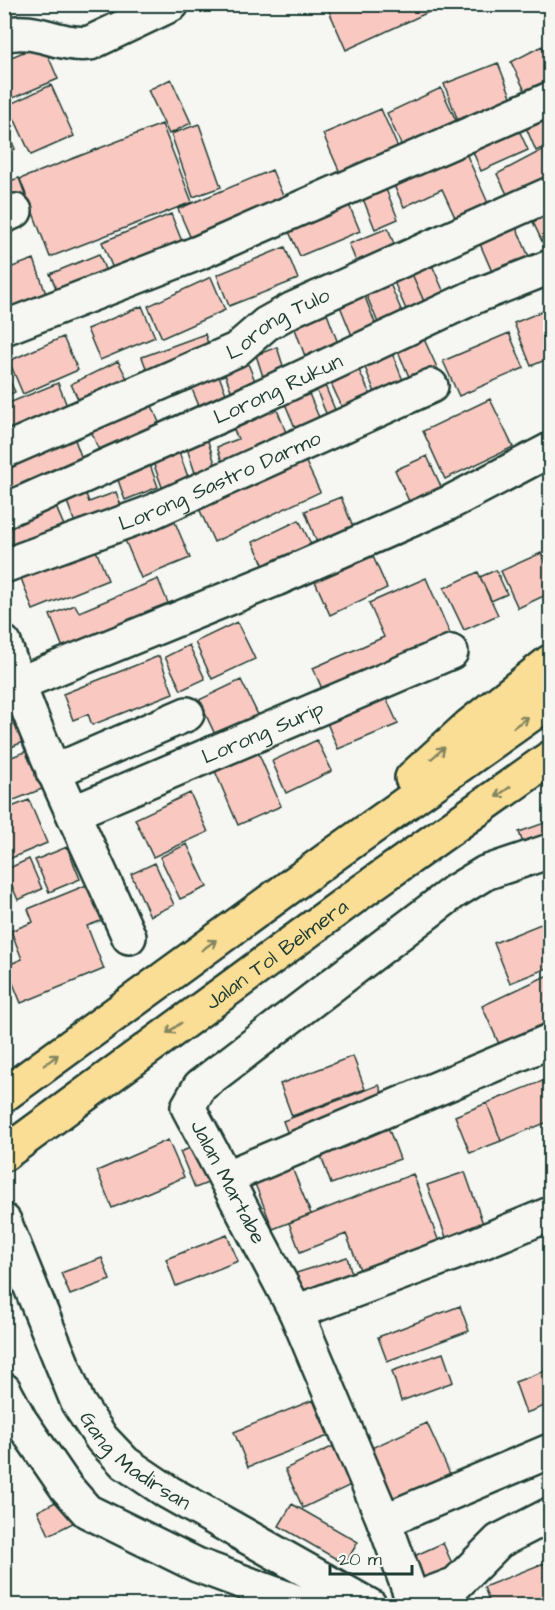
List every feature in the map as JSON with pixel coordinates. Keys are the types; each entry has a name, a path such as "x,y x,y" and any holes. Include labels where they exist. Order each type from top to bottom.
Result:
{"highway":[{"path":"336,853 428,762 550,662"},
{"path":"4,1095 336,853 550,701"},
{"name":"Jalan Tol Belmera","path":"4,1154 305,933 550,758"}],"street":[{"path":"4,35 37,33 65,42 90,43 172,4"},
{"path":"4,328 198,253 550,99"},
{"name":"Lorong Tulo","path":"4,451 236,350 266,324 293,309 550,194"},
{"name":"Lorong Rukun","path":"4,511 237,408 476,296 550,267"},
{"name":"Lorong Sastro Darmo","path":"4,566 147,514 431,386"},
{"path":"18,684 276,579 449,503 550,450"},
{"path":"4,643 53,771 75,812 129,937"},
{"name":"Lorong Surip","path":"75,812 452,652"},
{"path":"53,771 187,714"},
{"name":"Jalan Martabe","path":"414,1603 384,1521 296,1312 227,1177 188,1107 200,1086 471,880 550,851"},
{"path":"227,1177 550,1041"},
{"path":"296,1312 463,1250 550,1214"},
{"name":"Gang Madirsan","path":"10,1236 78,1403 102,1438 125,1463 168,1492 370,1605"},
{"path":"4,1390 20,1420 66,1486 87,1511 197,1564 308,1605"},
{"path":"384,1521 550,1451"},
{"path":"414,1603 456,1584 499,1541 550,1515"}],"building":[{"path":"326,4 446,4 346,50"},
{"path":"43,44 58,79 8,100 4,93 4,60"},
{"path":"542,46 550,64 550,94 531,103 511,62"},
{"path":"498,63 514,104 460,126 444,84"},
{"path":"171,79 191,123 169,134 148,90"},
{"path":"51,85 74,136 31,155 8,105"},
{"path":"441,88 458,125 404,151 387,113"},
{"path":"550,106 550,144 536,151 522,118"},
{"path":"381,109 399,150 341,175 323,134"},
{"path":"514,119 528,150 481,171 468,140"},
{"path":"4,122 15,149 4,154"},
{"path":"162,124 192,202 50,257 20,179"},
{"path":"199,124 221,187 193,197 171,134"},
{"path":"461,142 492,212 459,226 442,189 404,207 389,175"},
{"path":"550,146 550,181 511,202 497,174"},
{"path":"272,170 289,210 196,250 178,209"},
{"path":"19,178 26,197 4,205 4,183"},
{"path":"383,182 398,219 375,229 360,191"},
{"path":"347,200 360,231 300,256 286,225"},
{"path":"171,214 187,254 118,281 102,242"},
{"path":"550,214 550,253 548,254 533,222"},
{"path":"511,215 533,266 496,281 474,230"},
{"path":"388,228 398,255 360,271 349,244"},
{"path":"285,247 298,279 229,306 217,275"},
{"path":"99,254 110,282 62,302 50,274"},
{"path":"429,258 446,297 426,306 409,267"},
{"path":"34,259 48,300 4,315 4,270"},
{"path":"409,267 426,306 408,314 391,275"},
{"path":"385,272 405,319 381,330 361,282"},
{"path":"211,277 225,310 162,338 148,306"},
{"path":"360,284 377,328 353,338 335,294"},
{"path":"323,303 339,346 306,359 290,315"},
{"path":"142,306 155,337 100,360 87,329"},
{"path":"550,308 550,358 531,366 514,323"},
{"path":"509,333 524,368 459,396 443,361"},
{"path":"205,334 212,356 150,379 142,357"},
{"path":"63,337 78,370 23,394 9,361"},
{"path":"423,337 441,376 414,388 397,349"},
{"path":"277,347 287,378 266,386 256,355"},
{"path":"390,348 408,393 380,405 362,360"},
{"path":"246,359 258,388 234,398 223,369"},
{"path":"118,361 133,390 85,414 71,384"},
{"path":"358,368 375,405 347,418 330,381"},
{"path":"4,369 15,392 4,397"},
{"path":"217,371 229,401 202,413 189,382"},
{"path":"58,383 73,421 4,449 4,405"},
{"path":"324,383 340,422 331,425 315,387"},
{"path":"307,389 323,427 299,437 283,399"},
{"path":"148,396 165,437 104,463 87,421"},
{"path":"490,399 513,447 445,479 423,431"},
{"path":"274,402 291,445 225,470 217,447 238,439 229,419"},
{"path":"206,435 218,473 197,479 185,442"},
{"path":"74,437 86,470 4,501 4,463"},
{"path":"176,444 191,485 165,495 150,454"},
{"path":"303,456 320,492 214,542 198,506"},
{"path":"427,456 444,493 412,508 395,470"},
{"path":"150,465 158,487 125,500 117,477"},
{"path":"82,484 89,502 116,492 124,514 78,531 63,491"},
{"path":"50,493 68,535 4,551 4,512"},
{"path":"341,497 357,537 320,551 305,511"},
{"path":"174,520 190,558 141,578 125,540"},
{"path":"299,520 315,552 268,575 253,542"},
{"path":"93,543 108,580 33,610 19,573"},
{"path":"371,552 387,588 330,615 314,579"},
{"path":"541,553 550,573 550,593 518,608 501,571"},
{"path":"496,570 507,594 491,601 480,577"},
{"path":"478,572 498,615 464,630 444,588"},
{"path":"426,578 454,643 326,698 313,668 384,637 369,603"},
{"path":"158,579 168,603 145,612 148,621 90,646 87,638 63,648 50,615 75,605 79,612"},
{"path":"237,622 255,659 212,679 195,642"},
{"path":"189,645 205,679 181,690 165,657"},
{"path":"159,656 173,693 92,725 88,714 73,720 63,694"},
{"path":"241,680 262,723 219,743 199,700"},
{"path":"383,691 398,724 338,749 324,716"},
{"path":"17,706 30,739 4,750 4,711"},
{"path":"317,740 332,771 286,793 272,761"},
{"path":"255,745 281,806 238,825 212,764"},
{"path":"32,749 47,787 4,804 4,760"},
{"path":"190,793 208,832 153,857 135,819"},
{"path":"29,800 47,843 4,861 4,810"},
{"path":"550,821 550,843 526,852 519,832"},
{"path":"187,844 207,887 180,899 160,857"},
{"path":"67,847 80,879 49,892 35,860"},
{"path":"29,859 42,889 18,900 5,870"},
{"path":"155,863 174,905 150,916 131,874"},
{"path":"89,884 103,920 87,926 104,969 21,1003 6,966 22,959 11,931 33,922 28,909"},
{"path":"548,921 550,967 510,983 494,943"},
{"path":"548,975 550,1033 504,1055 482,1006"},
{"path":"353,1056 365,1089 292,1116 280,1084"},
{"path":"550,1078 550,1121 501,1141 487,1103"},
{"path":"379,1085 389,1108 292,1145 283,1121"},
{"path":"487,1103 501,1141 470,1153 455,1116"},
{"path":"388,1127 400,1159 331,1184 320,1153"},
{"path":"168,1140 184,1177 112,1208 97,1171"},
{"path":"203,1143 218,1179 195,1188 180,1152"},
{"path":"292,1168 311,1214 273,1229 255,1184"},
{"path":"465,1172 488,1238 451,1251 427,1185"},
{"path":"413,1174 444,1255 366,1285 346,1234 300,1252 289,1223"},
{"path":"227,1235 238,1261 176,1286 166,1259"},
{"path":"347,1257 355,1284 298,1302 290,1275"},
{"path":"102,1258 110,1280 70,1295 61,1273"},
{"path":"460,1306 469,1331 387,1361 378,1337"},
{"path":"443,1353 453,1382 401,1401 392,1371"},
{"path":"550,1369 550,1404 526,1413 515,1382"},
{"path":"313,1400 328,1436 248,1467 234,1432"},
{"path":"427,1423 450,1474 392,1499 369,1449"},
{"path":"338,1444 355,1483 303,1508 285,1469"},
{"path":"65,1497 77,1521 49,1535 38,1511"},
{"path":"292,1504 358,1542 345,1564 279,1526"},
{"path":"443,1543 458,1577 427,1591 412,1557"},
{"path":"544,1563 550,1578 550,1597 531,1606 491,1606 484,1587"},
{"path":"550,1600 550,1606 537,1606"}]}
